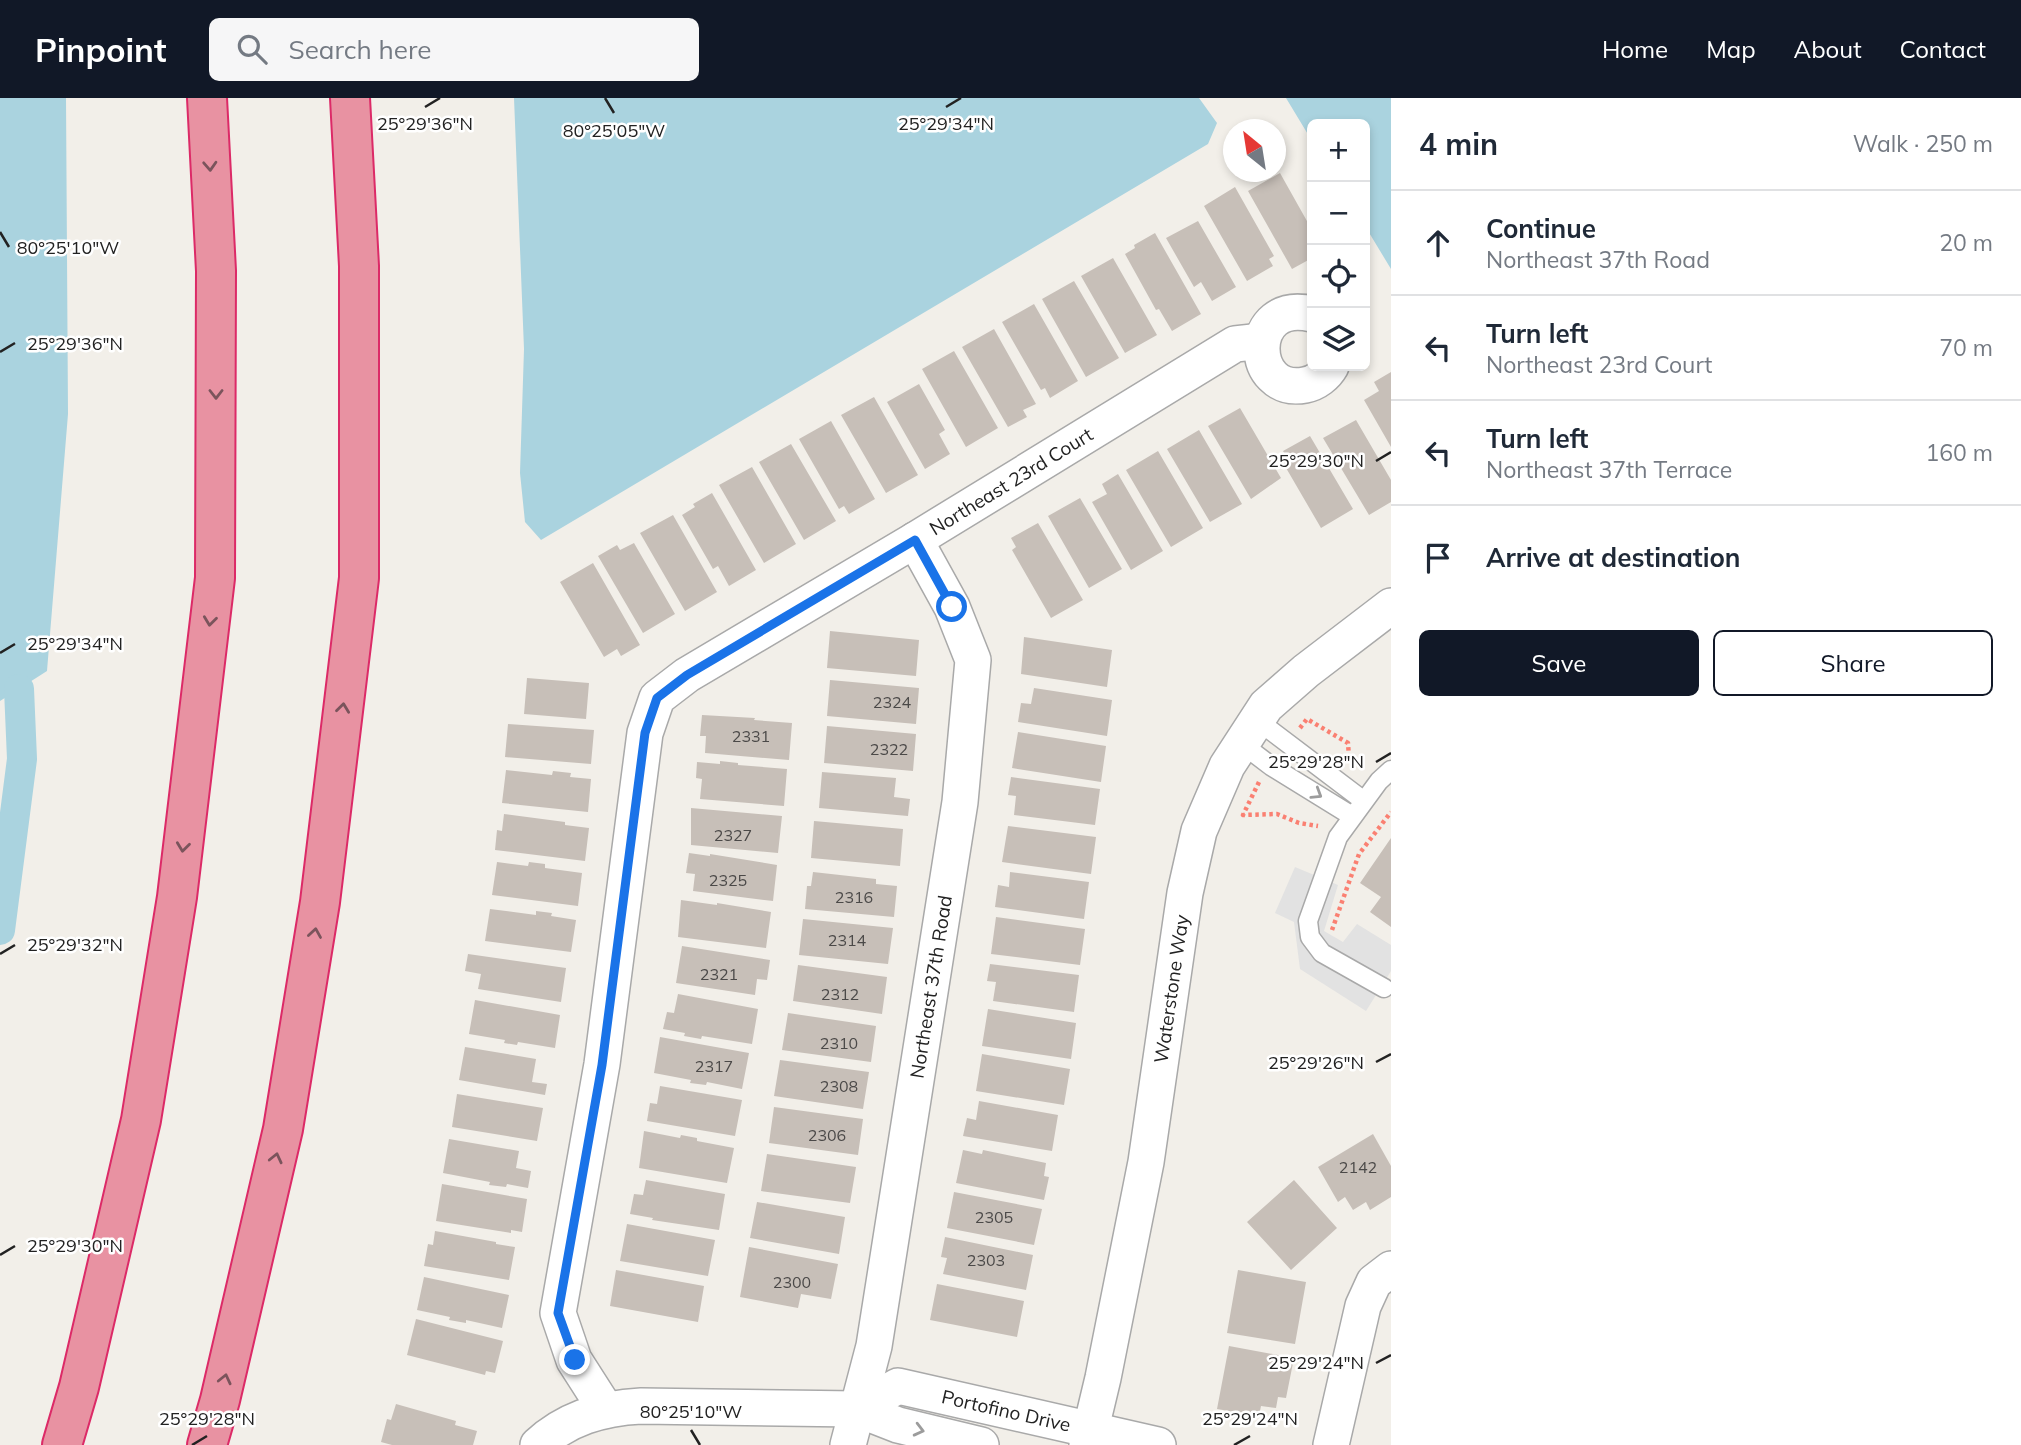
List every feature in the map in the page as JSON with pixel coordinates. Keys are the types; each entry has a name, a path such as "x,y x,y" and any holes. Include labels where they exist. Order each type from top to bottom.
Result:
{"highway":[{"path":"62,1445 79,1387 141,1120 177,897 215,578 216,271 207,98"},
{"path":"207,1445 220,1400 283,1129 320,902 359,578 359,266 351,98"}],"street":[{"path":"1307,313 1288,313 1276,319 1267,329 1261,354 1265,366 1273,377 1297,386 1320,379 1327,371"},
{"name":"Northeast 23rd Court","path":"606,1410 575,1360 558,1313 602,1065 645,733 657,698 687,675 915,540 1236,344 1262,341"},
{"name":"Northeast 37th Road","path":"848,1445 874,1346 958,816 973,660 952,607 915,540"},
{"name":"Waterstone Way","path":"1088,1438 1146,1162 1185,893 1199,831 1227,766 1266,706 1306,671 1391,606"},
{"path":"1331,1445 1363,1306 1374,1282 1391,1269"},
{"name":"Portofino Drive","path":"857,1409 898,1386 1088,1438 1158,1445"},
{"name":"Portofino Drive","path":"538,1445 573,1419 606,1410 641,1406 857,1409 898,1425 981,1445"}],"lane":[{"path":"1249,732 1364,801"},
{"path":"1249,732 1271,766 1352,816"},
{"path":"1384,988 1322,953 1310,937 1308,922 1338,837 1391,770"}],"path":[{"path":"1322,953 1340,914 1359,854 1391,812"}],"shaded area":[{"path":"1295,867 1338,885 1324,931 1343,942 1357,924 1391,945 1391,971 1366,1011 1300,969 1294,922 1275,913"}],"water":[{"path":"0,98 66,98 68,414 47,671 0,701"},
{"path":"514,98 1199,98 1217,123 1208,144 541,540 525,522 520,473 524,349"},
{"path":"1286,98 1391,98 1391,269 1370,234 1370,119 1307,119 1307,133"}],"building":[{"path":"1264,182 1285,182 1307,221 1307,261 1292,269 1248,191"},
{"path":"1235,187 1274,256 1269,259 1273,266 1247,281 1204,206"},
{"path":"1198,221 1236,287 1212,301 1201,282 1194,287 1166,238"},
{"path":"1155,233 1201,314 1172,331 1159,309 1156,310 1125,254 1135,248 1134,245"},
{"path":"1113,258 1157,335 1125,353 1081,276"},
{"path":"1074,281 1119,358 1086,377 1042,299"},
{"path":"1034,304 1078,381 1050,398 1045,388 1041,390 1002,322"},
{"path":"994,329 1036,404 1023,410 1027,417 1008,427 962,347"},
{"path":"954,351 998,428 966,447 922,369"},
{"path":"1391,372 1391,447 1364,400 1379,391 1374,382"},
{"path":"919,384 945,430 939,434 950,454 925,469 887,402"},
{"path":"874,397 918,475 886,493 841,415"},
{"path":"1240,408 1281,478 1251,499 1208,426"},
{"path":"1356,420 1391,480 1391,502 1369,515 1323,438"},
{"path":"831,421 875,499 849,514 844,506 839,509 799,439"},
{"path":"1199,430 1242,504 1210,522 1167,449"},
{"path":"1310,436 1353,509 1321,528 1282,461 1287,458 1283,451"},
{"path":"791,444 836,521 804,540 759,462"},
{"path":"1158,451 1203,528 1171,547 1126,470"},
{"path":"752,467 796,544 764,563 719,485"},
{"path":"1118,474 1163,551 1131,570 1092,502 1107,494 1102,484"},
{"path":"712,493 756,570 729,586 718,566 713,569 682,515 695,507 693,504"},
{"path":"1080,498 1122,569 1089,588 1048,516"},
{"path":"673,515 717,592 685,611 640,533"},
{"path":"1038,523 1083,600 1051,618 1012,550 1016,547 1011,538"},
{"path":"634,543 675,614 643,633 598,556 617,545 620,550"},
{"path":"593,563 640,645 621,656 617,649 604,657 560,582"},
{"path":"830,631 919,640 916,676 827,668"},
{"path":"1024,637 1112,650 1107,687 1021,674"},
{"path":"527,678 589,683 586,719 524,714"},
{"path":"830,680 919,688 916,724 827,716"},
{"path":"1034,688 1112,700 1107,736 1018,722 1021,703 1031,704"},
{"path":"702,715 792,723 789,760 705,753 706,736 700,736"},
{"path":"508,724 594,730 591,764 505,757"},
{"path":"827,726 916,734 913,771 824,763"},
{"path":"1018,732 1106,746 1101,782 1012,768"},
{"path":"720,761 787,769 784,806 700,799 702,779 696,778 697,762 720,764"},
{"path":"506,770 552,775 553,771 571,773 570,777 591,779 588,812 502,803"},
{"path":"822,772 896,778 894,797 910,799 908,816 819,808"},
{"path":"1011,777 1100,789 1095,825 1014,815 1016,796 1008,795"},
{"path":"691,808 782,816 778,853 691,845"},
{"path":"504,814 589,828 585,861 495,850 497,830 502,831"},
{"path":"814,821 903,829 900,866 811,858"},
{"path":"1008,826 1096,837 1091,874 1002,862"},
{"path":"1391,838 1391,927 1370,912 1381,897 1360,883"},
{"path":"689,853 777,865 773,901 693,891 695,874 686,873"},
{"path":"497,862 528,866 529,862 545,864 545,868 582,873 578,906 492,895"},
{"path":"813,872 876,879 876,884 897,886 894,917 805,909 807,886 811,886"},
{"path":"1010,872 1089,882 1084,919 995,907 998,885 1009,887"},
{"path":"681,900 771,912 766,948 678,937"},
{"path":"490,909 536,915 536,911 552,913 551,916 576,920 571,952 485,941"},
{"path":"996,917 1085,929 1080,965 991,954"},
{"path":"803,919 893,928 888,964 799,955"},
{"path":"682,946 770,960 767,980 757,979 755,995 676,983"},
{"path":"468,954 566,968 561,1002 478,989 481,974 465,971"},
{"path":"990,964 1079,975 1074,1012 993,1001 996,982 987,981"},
{"path":"798,965 887,977 882,1014 793,1001"},
{"path":"678,994 758,1009 752,1044 702,1036 701,1039 663,1029 667,1012 674,1013"},
{"path":"475,1000 560,1015 555,1048 518,1042 517,1045 504,1043 505,1040 469,1034"},
{"path":"988,1009 1076,1023 1071,1059 982,1046"},
{"path":"788,1013 876,1026 871,1062 782,1050"},
{"path":"660,1037 749,1053 742,1089 707,1082 706,1085 690,1083 691,1080 654,1073"},
{"path":"465,1047 536,1059 532,1082 547,1084 545,1095 459,1080"},
{"path":"982,1054 1070,1069 1064,1105 976,1091"},
{"path":"780,1060 869,1072 863,1109 774,1096"},
{"path":"660,1086 742,1100 735,1136 647,1121 650,1103 657,1104"},
{"path":"457,1094 543,1108 537,1141 452,1127"},
{"path":"979,1101 1058,1115 1052,1151 963,1136 967,1118 976,1120"},
{"path":"774,1107 863,1119 858,1155 769,1143"},
{"path":"644,1131 680,1138 681,1135 697,1138 697,1141 734,1148 727,1183 639,1168"},
{"path":"1373,1134 1391,1166 1391,1197 1370,1210 1366,1202 1353,1210 1345,1197 1338,1202 1318,1167"},
{"path":"449,1139 519,1151 516,1168 531,1171 528,1188 507,1184 506,1187 489,1185 490,1182 443,1173"},
{"path":"963,1150 982,1154 983,1150 1046,1163 1044,1176 1049,1177 1044,1200 956,1183"},
{"path":"767,1154 856,1167 850,1203 761,1191"},
{"path":"646,1180 725,1194 719,1230 630,1214 634,1194 643,1195"},
{"path":"1294,1180 1337,1228 1291,1270 1247,1222"},
{"path":"442,1184 527,1199 522,1232 511,1230 511,1233 436,1221"},
{"path":"954,1192 1042,1209 1034,1245 947,1228"},
{"path":"757,1202 845,1217 839,1254 750,1238"},
{"path":"627,1224 715,1240 708,1276 620,1261"},
{"path":"435,1231 515,1247 509,1280 424,1266 428,1244 433,1245"},
{"path":"945,1237 1033,1255 1026,1290 943,1274 947,1258 941,1257"},
{"path":"749,1247 838,1264 831,1299 801,1294 798,1308 740,1297"},
{"path":"616,1270 704,1286 698,1322 610,1306"},
{"path":"1238,1270 1306,1282 1295,1344 1227,1333"},
{"path":"424,1277 509,1295 502,1328 466,1320 466,1323 449,1320 450,1317 417,1310"},
{"path":"937,1284 1024,1301 1017,1337 930,1320"},
{"path":"416,1319 503,1341 495,1373 486,1371 485,1375 407,1355"},
{"path":"1229,1346 1294,1358 1286,1398 1278,1397 1276,1408 1261,1406 1259,1416 1217,1409"},
{"path":"396,1404 456,1421 455,1425 477,1431 473,1445 392,1445 381,1442 387,1419 391,1420"}],"waterway":[{"path":"0,930 22,759 19,689"}],"route":[{"path":"575,1360 558,1313 602,1065 645,733 657,698 687,675 915,540 952,607"}]}
